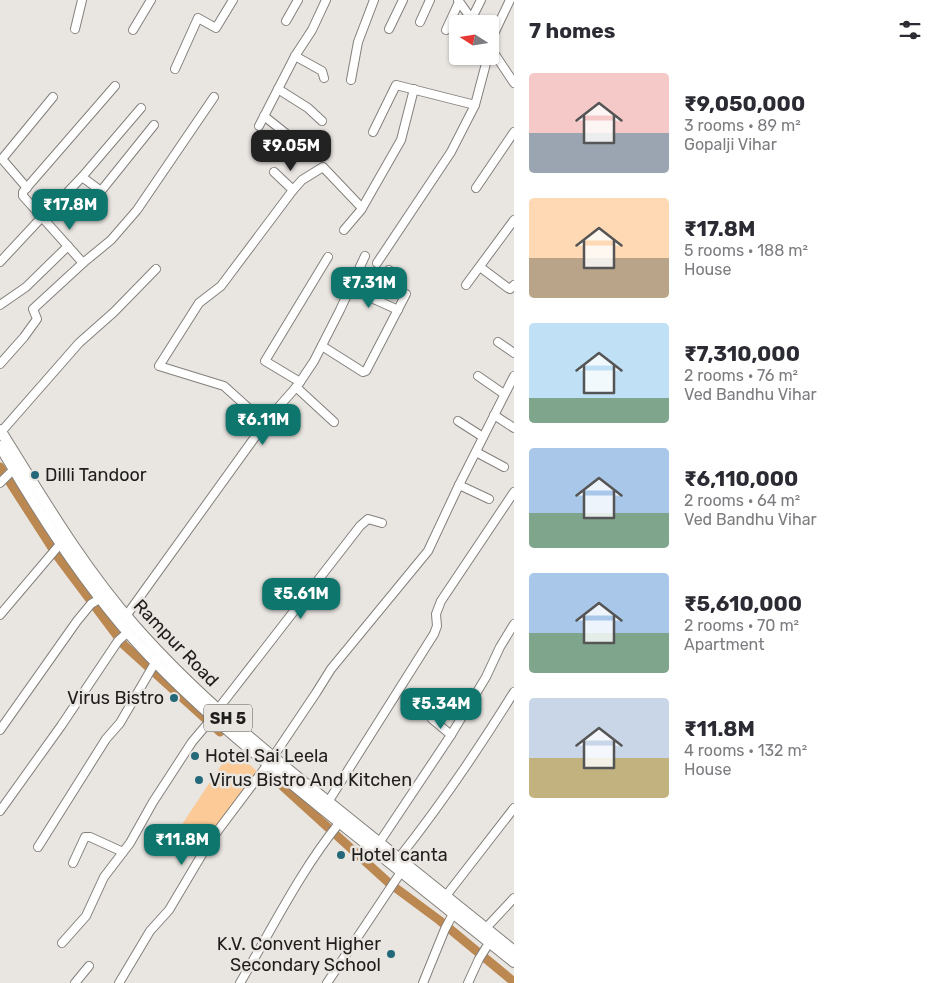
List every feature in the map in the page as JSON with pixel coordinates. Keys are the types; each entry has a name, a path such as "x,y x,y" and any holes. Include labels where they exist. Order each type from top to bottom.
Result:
{"main road":[{"name":"Rampur Road","path":"1,431 69,539 98,580 126,616 212,717 328,802 514,951"},
{"path":"0,446 6,476 56,549 122,637 212,717"},
{"path":"271,760 335,828 402,872 449,921 490,943 514,962"}],"street":[{"path":"75,29 82,0"},
{"path":"133,30 151,0"},
{"path":"175,69 198,18 216,28 233,0"},
{"path":"286,21 298,0"},
{"path":"259,126 295,56 312,30 326,0"},
{"path":"351,80 358,42 374,0"},
{"path":"389,29 403,0"},
{"path":"420,22 430,0"},
{"path":"475,15 481,0"},
{"path":"499,28 510,0"},
{"path":"458,1 468,15"},
{"path":"446,30 458,1"},
{"path":"295,56 322,71 324,78"},
{"path":"499,62 514,83"},
{"path":"377,263 451,152 476,105 486,65"},
{"path":"373,132 396,85 476,105"},
{"path":"83,263 23,196 23,192 114,86"},
{"path":"278,89 308,108 322,121"},
{"path":"344,230 362,208 401,140 414,89"},
{"path":"27,188 2,159 53,97"},
{"path":"0,364 37,319 33,309 111,240 137,210 214,97"},
{"path":"0,262 82,177 140,108"},
{"path":"264,116 294,140"},
{"path":"82,177 101,191 154,125"},
{"path":"476,188 514,132"},
{"path":"265,423 224,386 159,366 200,303 220,286 302,180 322,167 362,208"},
{"path":"274,172 293,190"},
{"path":"466,285 514,220"},
{"path":"0,305 26,287 68,246"},
{"path":"126,616 265,423 298,385 322,346 365,256"},
{"path":"328,257 265,361 298,385 334,422"},
{"path":"480,267 508,288 510,289 514,285"},
{"path":"1,431 79,343 114,312 156,269"},
{"path":"376,300 389,270"},
{"path":"350,288 398,310"},
{"path":"322,346 365,372 406,294"},
{"path":"498,342 514,354"},
{"path":"478,376 504,394"},
{"path":"119,983 150,931 169,910 210,841 271,760 331,669 428,551 494,414 513,380"},
{"path":"494,414 514,428"},
{"path":"458,421 484,437"},
{"path":"476,452 504,467"},
{"path":"459,485 488,499"},
{"path":"328,802 434,634 437,626 436,614 441,601 514,492"},
{"path":"62,943 86,916 104,878 123,852 192,742 360,526 368,519 382,523"},
{"path":"0,615 56,549"},
{"path":"0,730 77,621 96,601"},
{"path":"379,843 451,735 486,677 500,647 514,624"},
{"path":"0,811 122,637"},
{"path":"38,847 106,739 120,724 153,666"},
{"path":"398,859 456,782 514,692"},
{"path":"432,719 451,735"},
{"path":"445,897 514,808"},
{"path":"240,983 288,900 335,828"},
{"path":"73,864 85,837 90,837 123,852"},
{"path":"327,983 402,872"},
{"path":"486,928 514,898"},
{"path":"423,983 449,921"},
{"path":"468,983 481,956 490,943"},
{"path":"74,983 89,966"}],"shaded area":[{"path":"232,749 258,772 202,846 177,832"}],"waterway":[{"path":"0,467 58,557 124,645 220,732"},
{"path":"268,773 389,883 439,920 514,982"}],"place":[{"name":"Dilli Tandoor","path":"35,475"},
{"name":"Virus Bistro","path":"174,698"},
{"name":"Hotel Sai Leela","path":"195,756"},
{"name":"Virus Bistro And Kitchen","path":"199,780"},
{"name":"Hotel canta","path":"341,855"},
{"name":"K.V. Convent Higher Secondary School","path":"391,954"}]}
